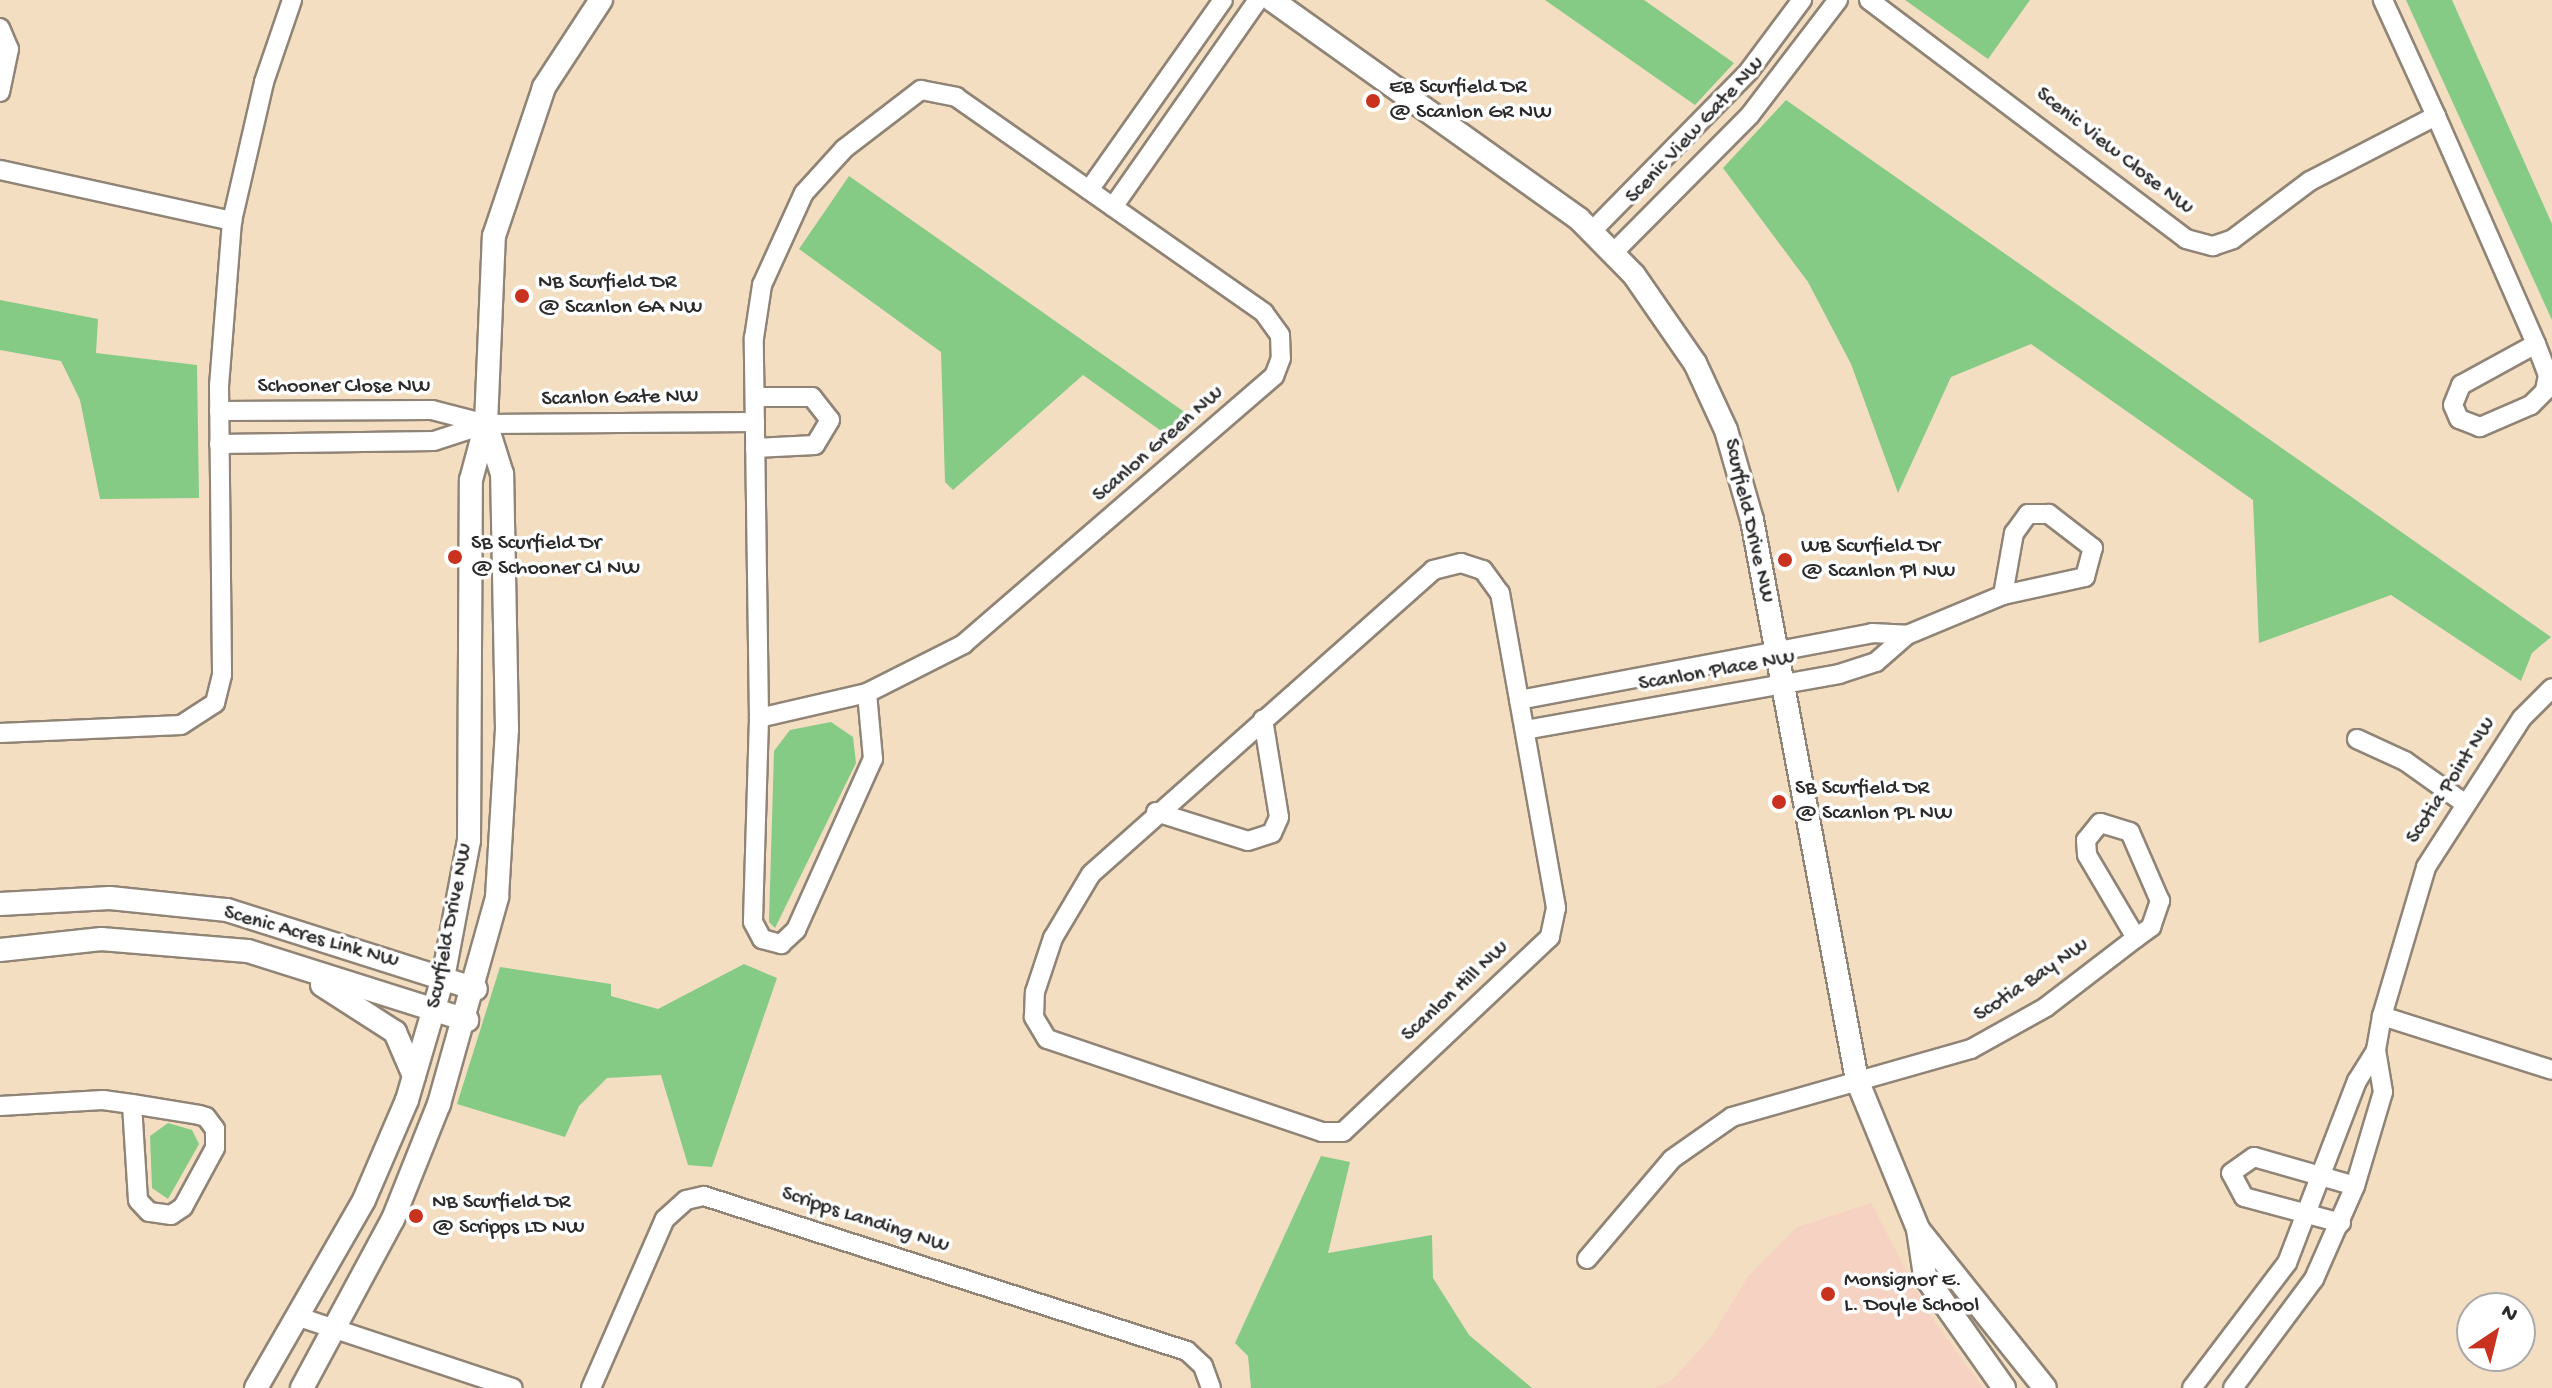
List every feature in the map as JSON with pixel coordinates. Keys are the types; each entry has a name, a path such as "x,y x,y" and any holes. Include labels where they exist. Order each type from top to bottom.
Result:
{"street":[{"path":"0,733 181,725 215,703 222,675 219,411 232,221 292,0"},
{"name":"Scurfield Drive NW","path":"256,1388 302,1318 364,1200 414,1076 443,978 469,841 471,480 486,424 488,281 505,194 544,87 601,0"},
{"path":"1089,190 1223,0"},
{"path":"1113,207 1258,0"},
{"name":"Scurfield Drive NW","path":"1272,0 1592,231 1614,252 1677,333 1726,430 1778,656 1857,1080 1918,1229 1925,1276 2004,1388"},
{"name":"Scenic View Gate NW","path":"1592,231 1749,71 1802,0"},
{"name":"Scenic View Gate NW","path":"1614,252 1750,115 1838,0"},
{"name":"Scenic View Close NW","path":"1869,0 2200,245 2233,239 2310,181 2436,116"},
{"path":"2383,0 2436,116 2536,344 2548,375 2539,397 2480,427 2459,419 2453,405 2461,385 2536,344"},
{"path":"0,28 9,49 0,92"},
{"name":"Scanlon Green NW","path":"759,718 867,693 951,652 1002,614 1278,368 1280,335 1271,320 956,97 931,89 911,94 825,168 779,236 757,308 755,448 759,718 754,929 767,943 781,944 796,930 873,759 867,693"},
{"path":"0,170 232,221"},
{"path":"755,397 812,397 830,420 815,445 755,448"},
{"name":"Schooner Close NW","path":"219,411 432,410 486,424"},
{"name":"Scanlon Gate NW","path":"486,424 755,422"},
{"path":"219,444 434,441 486,424"},
{"name":"Scurfield Drive NW","path":"302,1388 338,1331 393,1219 467,1020 497,897 506,802 502,474 486,424"},
{"name":"Scanlon Place NW","path":"1525,730 1782,685 1876,662 1907,635 2003,595 2085,577 2093,548 2049,514 2028,514 2014,533 2003,595"},
{"name":"Scanlon Hill NW","path":"1461,563 1483,570 1500,593 1519,700 1554,928 1365,1120 1343,1132 1322,1132 1057,1046 1038,1028 1035,992 1070,905 1156,812 1433,570 1461,563"},
{"name":"Scanlon Place NW","path":"1519,700 1778,656 1872,633 1907,635"},
{"name":"Scotia Point NW","path":"2233,1388 2285,1324 2341,1223 2355,1186 2383,1092 2376,1050 2382,1016 2426,867 2464,803 2522,718 2552,688"},
{"path":"1156,812 1248,841 1272,833 1279,817 1263,719"},
{"path":"2357,739 2405,761 2464,803"},
{"name":"Scotia Bay NW","path":"1587,1259 1694,1140 1775,1101 1920,1066 2004,1034 2136,938 2151,927 2160,901 2130,832 2100,823 2088,833 2087,855 2136,938"},
{"name":"Scenic Acres Link NW","path":"0,904 110,898 227,910 476,989"},
{"name":"Scenic Acres Link NW","path":"0,950 101,939 248,951 467,1020"},
{"path":"248,951 374,1013 395,1032 414,1076"},
{"path":"2382,1016 2552,1070"},
{"name":"Scotia Point NW","path":"2192,1388 2265,1299 2311,1215 2357,1081 2376,1050"},
{"path":"0,1106 132,1104 199,1115 215,1129 215,1148 171,1215 149,1212 138,1200 132,1104"},
{"path":"2341,1223 2244,1197 2231,1173 2254,1157 2355,1186"},
{"name":"Scripps Landing NW","path":"591,1388 665,1219 686,1200 704,1196 1187,1351 1203,1366 1211,1388"},
{"name":"Scurfield Drive NW","path":"1918,1229 2045,1388"},
{"path":"302,1318 513,1388"}],"shaded area":[{"name":"Monsignor E. L. Doyle School","path":"1871,1203 1928,1312 1983,1388 1655,1388 1672,1380 1711,1337 1749,1275 1797,1227"}],"green space":[{"path":"1545,0 1644,0 1734,63 1695,105"},
{"path":"1905,0 2030,0 1988,59"},
{"path":"2406,0 2452,0 2552,224 2552,320"},
{"path":"1786,100 2551,637 2532,653 2521,681 2391,595 2259,643 2253,500 2031,344 1951,377 1898,493 1851,364 1808,282 1723,168"},
{"path":"849,176 1193,418 1171,438 1083,375 953,490 945,482 941,352 799,249"},
{"path":"0,300 98,319 96,353 197,365 199,498 100,499 80,400 61,361 0,350"},
{"path":"831,722 853,737 856,763 775,928 769,922 774,751 790,730"},
{"path":"744,964 777,978 712,1167 688,1165 661,1075 607,1078 579,1106 565,1137 457,1104 500,967 611,984 611,996 658,1009"},
{"path":"168,1123 192,1130 199,1144 168,1199 152,1188 150,1136"},
{"path":"1321,1156 1350,1162 1328,1253 1432,1235 1433,1278 1469,1335 1532,1388 1251,1388 1248,1356 1235,1343"}],"place":[{"name":"EB Scurfield DR @ Scanlon GR NW","path":"1373,101"},
{"name":"NB Scurfield DR @ Scanlon GA NW","path":"522,296"},
{"name":"SB Scurfield Dr @ Schooner Cl NW","path":"455,557"},
{"name":"WB Scurfield Dr @ Scanlon Pl NW","path":"1785,560"},
{"name":"SB Scurfield DR @ Scanlon PL NW","path":"1779,802"},
{"name":"NB Scurfield DR @ Scripps LD NW","path":"416,1216"},
{"name":"Monsignor E. L. Doyle School","path":"1828,1294"}]}
